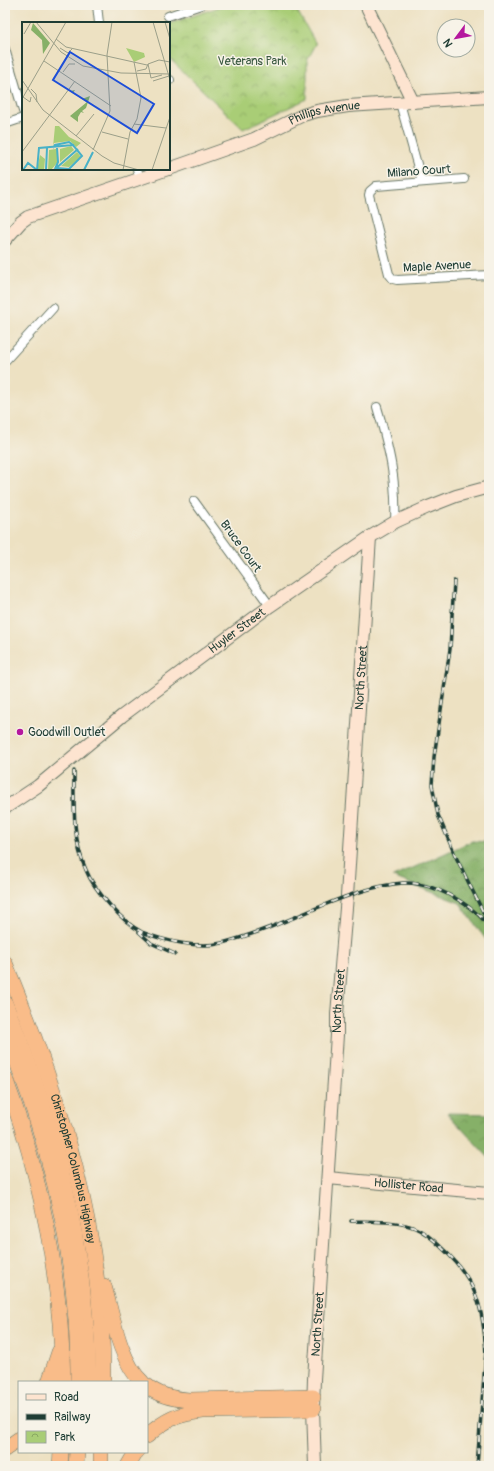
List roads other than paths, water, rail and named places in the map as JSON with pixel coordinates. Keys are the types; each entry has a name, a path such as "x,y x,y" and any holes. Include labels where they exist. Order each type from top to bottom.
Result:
{"highway":[{"name":"Christopher Columbus Highway","path":"5,963 36,1040 56,1097 78,1174 91,1239 99,1300 103,1381"},
{"name":"Christopher Columbus Highway","path":"5,1003 41,1097 63,1174 74,1227 82,1280 87,1333 89,1381"},
{"name":"Christopher Columbus Highway","path":"5,1032 35,1116 50,1167 59,1206 73,1298 78,1381"},
{"path":"5,1078 25,1137 44,1214 54,1266 62,1344 63,1381"},
{"path":"91,1239 122,1348 129,1366 141,1381"},
{"path":"49,1381 62,1344"},
{"path":"148,1387 162,1395 174,1399 313,1403"},
{"path":"148,1435 165,1421 188,1413 313,1403"},
{"path":"5,1449 18,1440"},
{"path":"60,1466 61,1453"},
{"path":"76,1453 76,1466"},
{"path":"86,1466 87,1453"},
{"path":"100,1466 101,1453"},
{"path":"128,1466 135,1453"}],"street":[{"path":"97,5 99,22"},
{"path":"168,16 201,5"},
{"path":"367,5 413,102"},
{"path":"5,49 22,108"},
{"name":"Phillips Avenue","path":"170,168 254,139 303,115 317,111 341,106 489,97"},
{"path":"400,103 422,182"},
{"path":"5,124 22,118"},
{"name":"Phillips Avenue","path":"5,240 21,222 28,217 138,174 162,170"},
{"name":"Milano Court","path":"389,274 369,195 372,188 377,186 464,179"},
{"name":"Maple Avenue","path":"389,274 393,279 397,280 489,275"},
{"path":"5,361 53,308"},
{"path":"377,408 394,474 395,522"},
{"name":"Huyler Street","path":"5,808 38,786 122,716 270,606 370,537 395,522 442,501 489,487"},
{"name":"Bruce Court","path":"194,501 270,606"},
{"name":"North Street","path":"315,1466 313,1403 338,1036 337,1014 347,896 370,537"},
{"name":"Hollister Road","path":"328,1178 489,1193"}],"railway":[{"path":"454,581 450,649 434,757 432,785 438,815 455,855 488,922"},
{"path":"74,771 74,809 76,834 81,858 86,870 95,887 118,914 134,928 142,932 171,941 192,945 213,945 261,931 353,894 373,888 403,883 418,884 447,894 472,909 489,927"},
{"path":"139,932 151,943 175,954"},
{"path":"351,1221 384,1222 408,1225 422,1232 442,1248 454,1260 471,1284 483,1324 486,1356"},
{"path":"488,1326 489,1307"},
{"path":"477,1466 486,1350"}],"place":[{"name":"Goodwill Outlet","path":"20,732"}],"park label":[{"name":"Veterans Park","path":"252,61"}]}
